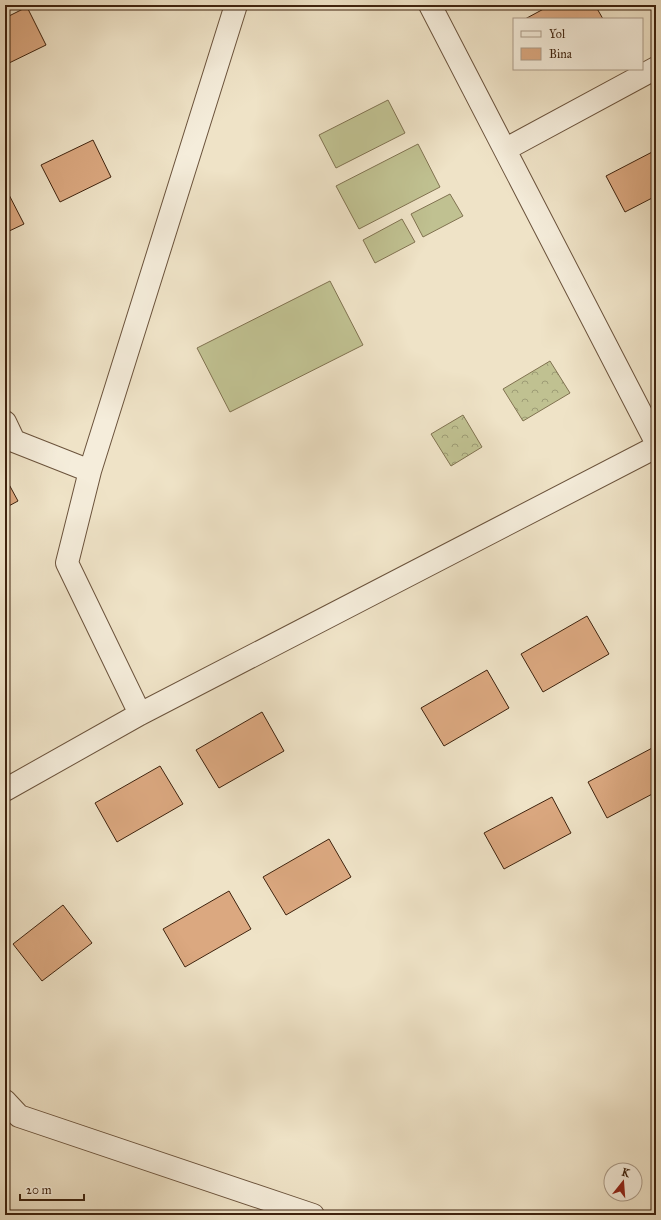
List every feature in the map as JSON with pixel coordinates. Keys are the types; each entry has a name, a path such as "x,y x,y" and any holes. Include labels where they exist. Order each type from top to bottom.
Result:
{"street":[{"path":"140,714 67,563 90,471 236,5"},
{"path":"430,5 506,149 656,442"},
{"path":"506,149 656,68"},
{"path":"5,422 14,441 90,471"},
{"path":"5,790 140,714 656,447"},
{"path":"5,1101 19,1116 313,1215"}],"green space":[{"path":"388,100 405,133 336,168 319,135"},
{"path":"418,144 440,187 359,229 336,186"},
{"path":"450,194 463,216 423,237 411,214"},
{"path":"402,219 415,242 375,263 363,240"},
{"path":"330,281 363,345 230,412 197,348"},
{"path":"550,361 570,393 523,421 503,389"},
{"path":"463,415 482,447 451,466 431,434"}],"building":[{"path":"551,5 595,5 602,18 527,18"},
{"path":"27,7 46,45 5,65 5,18"},
{"path":"93,140 111,177 60,202 41,165"},
{"path":"656,150 656,196 625,212 606,176"},
{"path":"5,187 24,224 5,233"},
{"path":"5,477 18,501 5,508"},
{"path":"587,616 609,654 543,692 521,654"},
{"path":"487,670 509,708 444,746 421,708"},
{"path":"262,712 284,751 219,788 196,750"},
{"path":"656,746 656,792 607,818 588,782"},
{"path":"160,766 183,804 117,842 95,803"},
{"path":"552,797 571,833 504,869 484,833"},
{"path":"329,839 351,877 286,915 263,877"},
{"path":"229,891 251,929 185,967 163,929"},
{"path":"63,905 92,943 42,981 13,944"}]}
